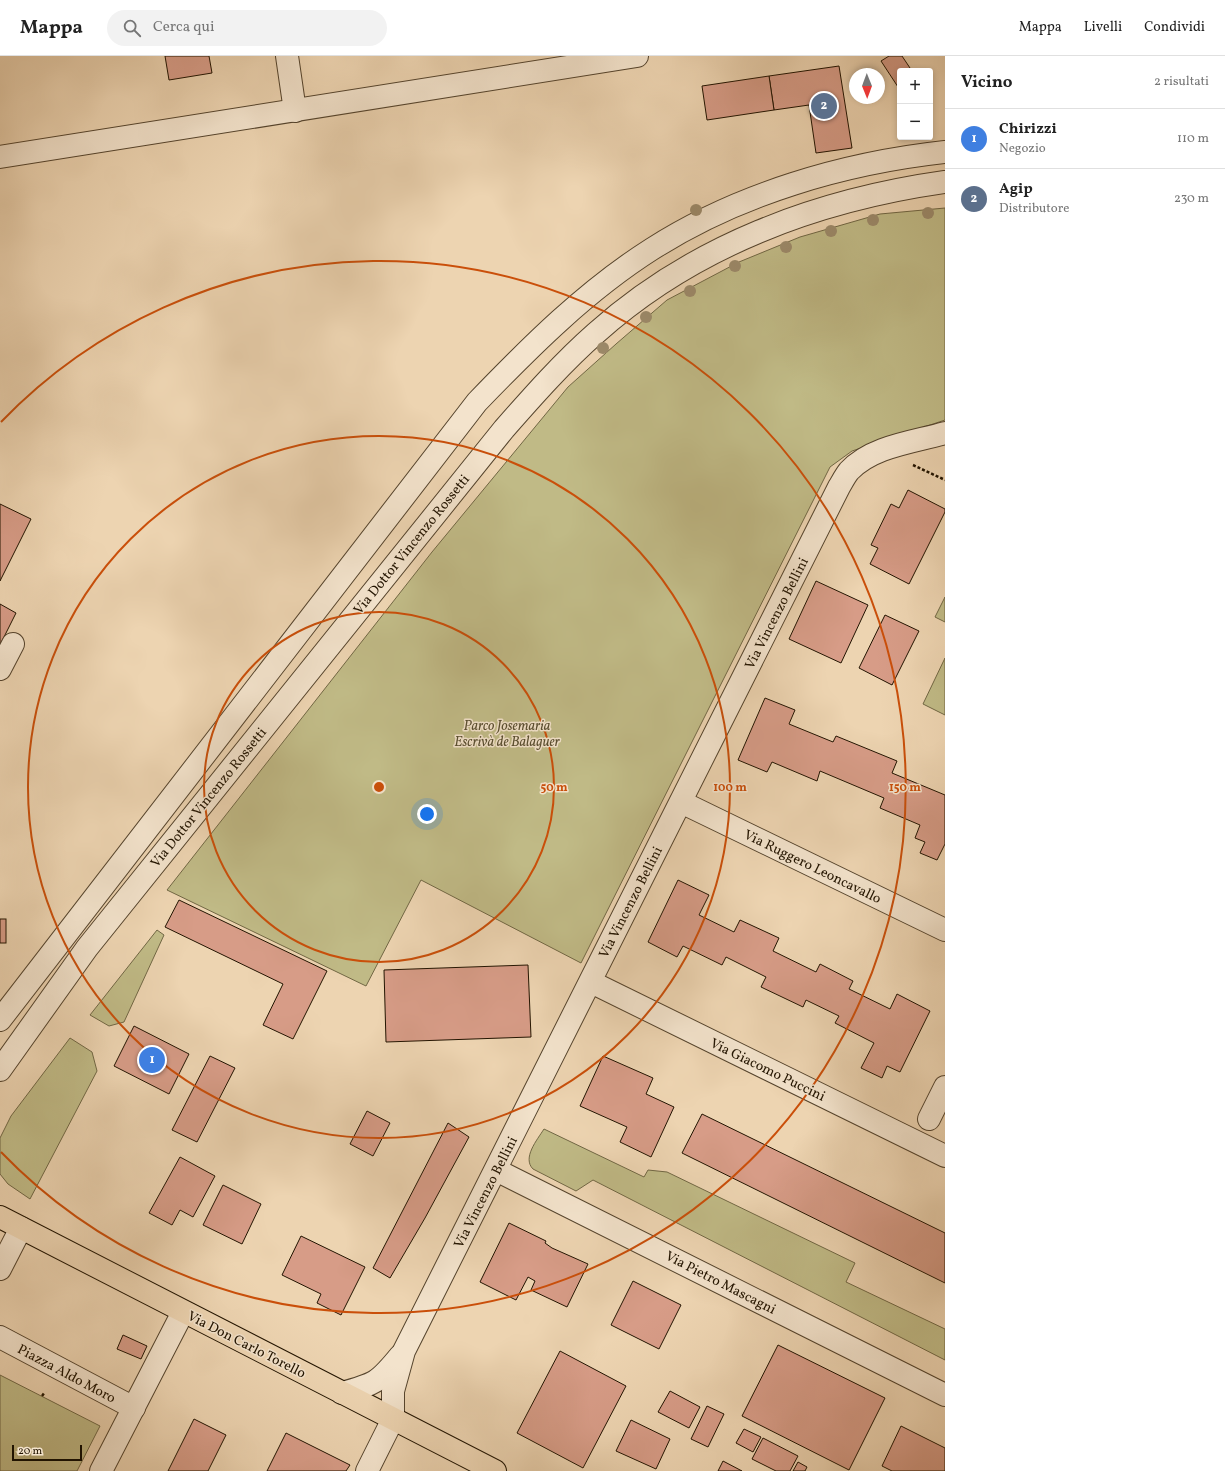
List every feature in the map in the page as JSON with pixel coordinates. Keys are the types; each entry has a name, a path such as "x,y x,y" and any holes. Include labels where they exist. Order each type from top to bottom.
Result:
{"main road":[{"name":"Via Don Carlo Torello","path":"0,1217 495,1471"}],"street":[{"path":"287,56 296,111"},
{"path":"0,157 638,56"},
{"name":"Via Dottor Vincenzo Rossetti","path":"0,1020 477,402 568,312 653,248 696,225 750,200 806,180 862,165 911,156 945,152"},
{"name":"Via Dottor Vincenzo Rossetti","path":"0,1070 87,948 504,429 579,349 597,332 677,273 732,243 795,217 841,202 873,194 945,182"},
{"name":"Via Vincenzo Bellini","path":"393,1419 393,1391 404,1351 839,487 849,471 864,459 882,451 945,433"},
{"path":"0,669 13,644"},
{"name":"Via Ruggero Leoncavallo","path":"681,802 945,930"},
{"name":"Via Giacomo Puccini","path":"591,982 945,1156"},
{"path":"929,1119 945,1087"},
{"name":"Via Pietro Mascagni","path":"496,1170 945,1395"},
{"path":"0,1269 21,1228"},
{"name":"Piazza Aldo Moro","path":"101,1471 183,1312"},
{"name":"Piazza Aldo Moro","path":"0,1337 134,1408"},
{"name":"Via Vincenzo Bellini","path":"342,1393 369,1386 383,1377 404,1351"},
{"path":"367,1471 393,1419"}],"path":[{"path":"42,1396 45,1392"}],"green space":[{"name":"Parco Josemaria Escrivà de Balaguer","path":"945,208 945,420 852,451 830,467 581,963 421,880 366,986 167,890 432,552 568,387 616,344 667,300 739,262 800,237 880,214"},
{"path":"945,597 945,622 935,617"},
{"path":"945,658 945,715 923,704"},
{"path":"157,930 164,935 124,1022 109,1026 90,1015"},
{"path":"70,1038 92,1052 97,1071 30,1199 8,1184 0,1174 0,1138 11,1116"},
{"path":"544,1129 644,1177 648,1170 667,1172 855,1263 846,1282 945,1329 945,1360 593,1180 576,1191 533,1169 529,1160 530,1154"},
{"path":"0,1375 100,1426 77,1471 0,1471"}],"building":[{"path":"165,56 209,56 212,73 169,80"},
{"path":"889,56 902,56 910,68 897,68 897,85 881,61"},
{"path":"839,66 852,148 816,153 809,105 774,110 769,76"},
{"path":"769,76 774,110 707,120 702,86"},
{"path":"908,490 945,509 945,512 909,584 870,564 878,548 871,545 891,504 899,508"},
{"path":"0,504 31,519 0,581"},
{"path":"816,581 868,605 841,663 789,639"},
{"path":"0,604 16,613 0,645"},
{"path":"885,615 919,631 892,685 859,668"},
{"path":"765,698 795,710 789,724 833,742 836,736 897,761 892,773 945,795 945,844 937,860 920,853 925,842 915,838 920,825 880,808 884,798 820,771 817,781 772,762 767,772 738,760"},
{"path":"678,880 709,895 699,915 734,932 740,920 779,938 773,951 816,972 820,964 853,981 849,989 890,1009 897,994 930,1011 900,1072 887,1066 882,1078 861,1068 874,1043 835,1023 839,1016 806,1000 803,1007 761,987 766,977 726,957 722,965 683,946 677,957 648,942"},
{"path":"179,900 327,971 293,1039 263,1025 283,984 165,927"},
{"path":"0,919 6,919 6,943 0,943"},
{"path":"528,965 531,1037 386,1042 384,970"},
{"path":"134,1026 189,1054 169,1094 114,1066"},
{"path":"210,1056 235,1068 197,1142 172,1130"},
{"path":"603,1056 653,1078 646,1094 674,1107 651,1157 620,1142 627,1127 580,1106"},
{"path":"367,1111 390,1123 373,1156 350,1144"},
{"path":"702,1114 945,1233 945,1283 682,1153"},
{"path":"448,1123 469,1137 425,1218 390,1278 373,1268"},
{"path":"180,1157 215,1176 193,1217 180,1210 172,1225 149,1213"},
{"path":"223,1185 261,1204 242,1244 203,1225"},
{"path":"509,1223 546,1241 545,1243 552,1248 588,1264 567,1307 531,1290 535,1281 528,1277 516,1300 480,1282"},
{"path":"301,1236 365,1267 341,1315 317,1303 321,1294 282,1275"},
{"path":"633,1281 681,1305 659,1349 611,1325"},
{"path":"123,1335 147,1346 141,1359 117,1349"},
{"path":"778,1345 885,1398 849,1470 742,1416"},
{"path":"560,1351 626,1386 583,1468 517,1433"},
{"path":"670,1391 700,1407 689,1428 658,1412"},
{"path":"707,1406 724,1414 708,1447 691,1439"},
{"path":"194,1419 226,1435 208,1471 168,1471"},
{"path":"631,1420 670,1439 656,1469 616,1451"},
{"path":"901,1426 945,1448 945,1471 892,1471 882,1466"},
{"path":"744,1429 761,1437 753,1452 736,1443"},
{"path":"286,1433 350,1465 346,1471 267,1471"},
{"path":"763,1438 798,1456 790,1471 776,1471 752,1459"},
{"path":"723,1461 742,1471 718,1471"},
{"path":"798,1462 807,1467 805,1471 793,1471"}],"place":[{"name":"Agip","path":"824,106"},
{"name":"Chirizzi","path":"152,1060"}]}
